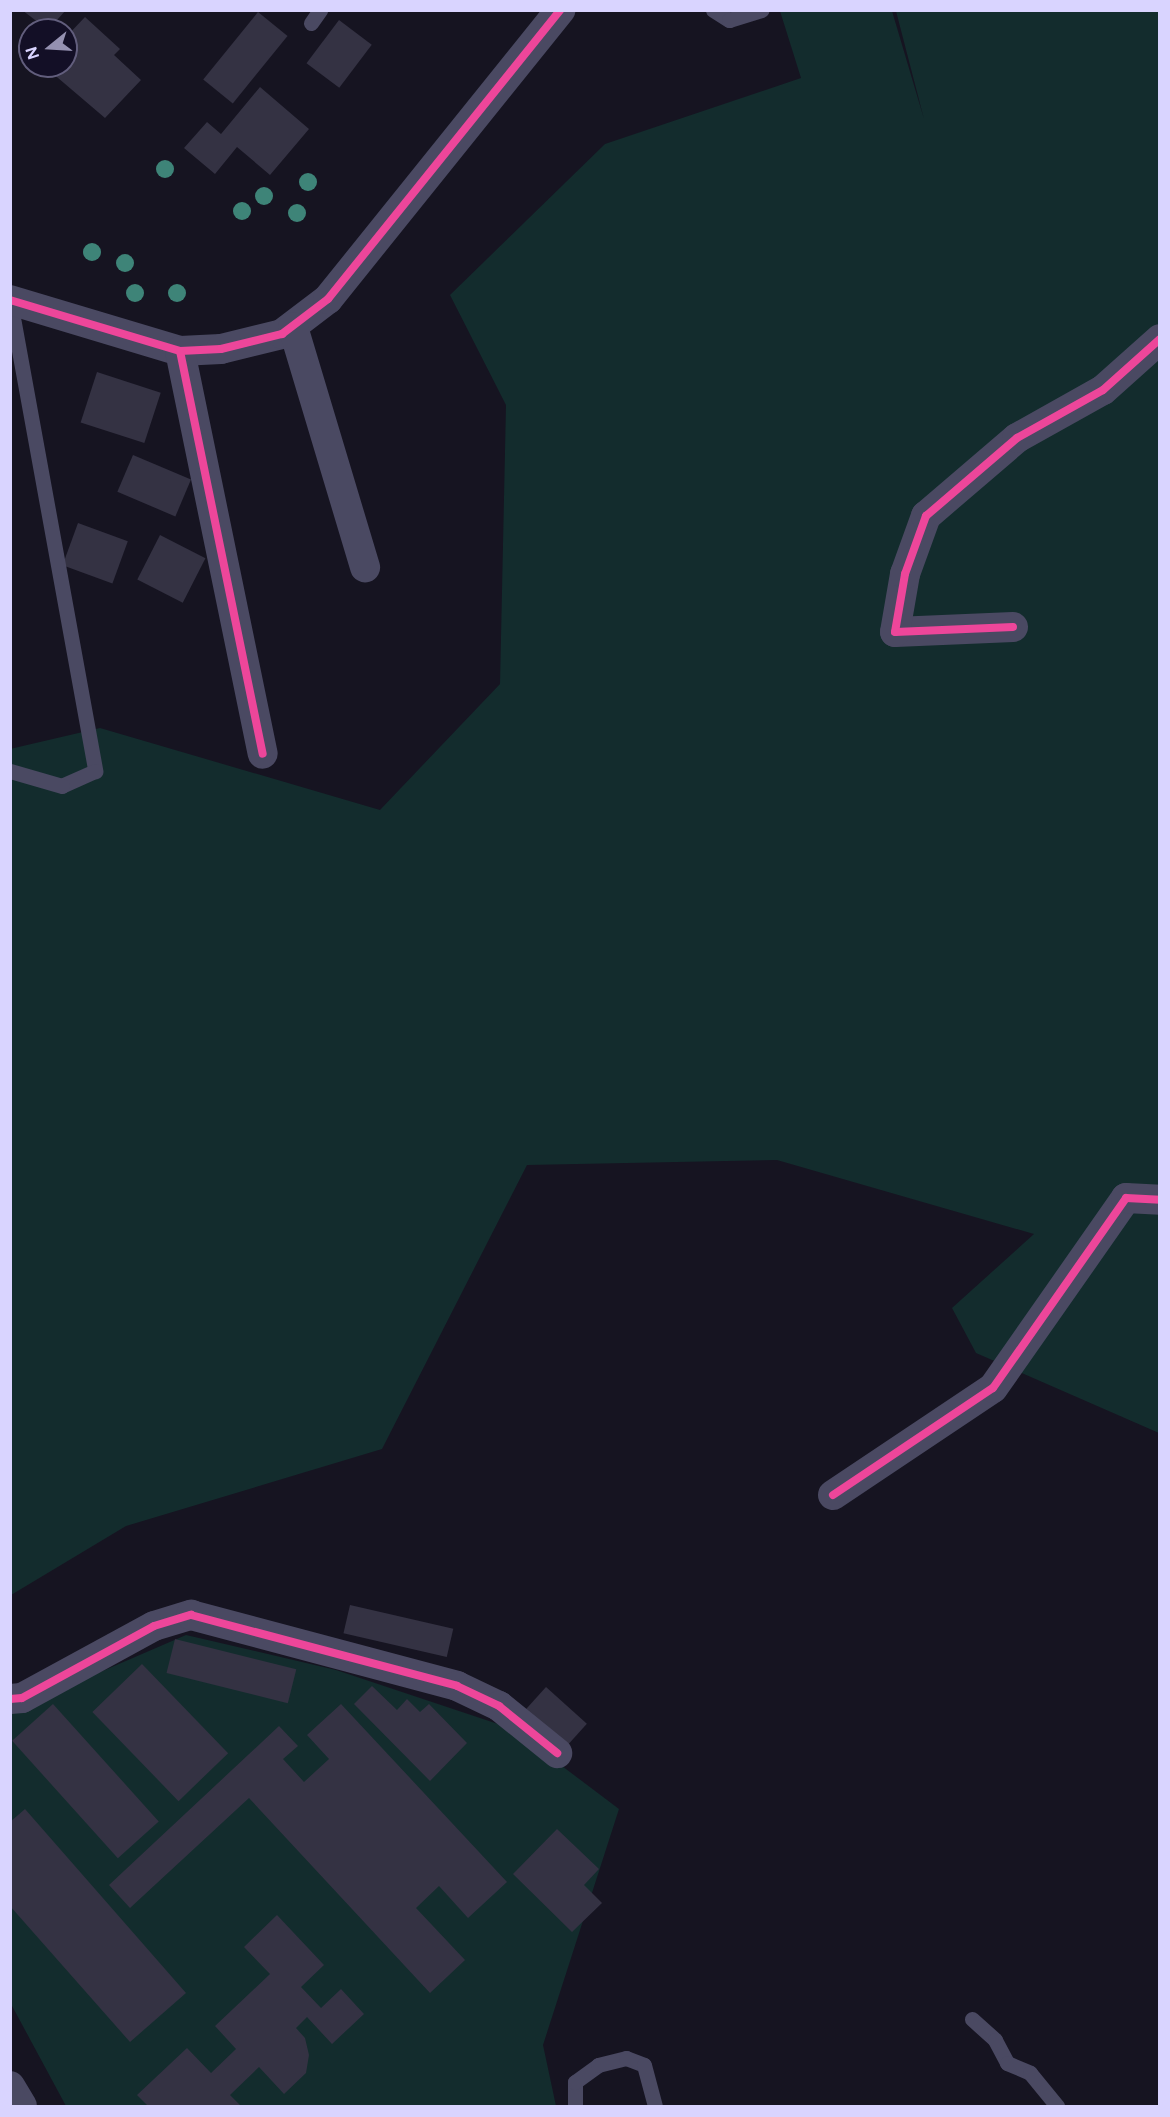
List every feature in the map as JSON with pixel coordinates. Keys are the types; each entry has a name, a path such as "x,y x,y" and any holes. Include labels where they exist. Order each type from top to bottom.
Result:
{"street":[{"path":"10,301 180,351 221,349 293,327 328,299 560,10"},
{"path":"293,327 365,567"},
{"path":"1013,627 895,632 905,574 926,516 1017,438 1103,390 1160,339"},
{"path":"180,351 263,754"},
{"path":"833,1495 993,1389 1126,1198 1160,1200"},
{"path":"10,1699 22,1698 154,1626 191,1615 457,1686 499,1706 557,1753"},
{"path":"10,2086 22,2106"}],"lane":[{"path":"310,23 320,10"},
{"path":"713,10 729,20 762,10"},
{"path":"10,301 95,771 62,786 10,771"},
{"path":"972,2019 995,2040 1007,2063 1030,2073 1057,2106"},
{"path":"574,2106 575,2082 598,2065 626,2058 644,2065 655,2106"}],"green space":[{"path":"780,11 892,11 924,119 896,11 1159,11 1159,1433 976,1353 952,1308 1034,1234 777,1160 527,1165 382,1449 126,1526 11,1595 10,749 100,728 380,810 500,684 506,405 450,295 605,144 801,78"},
{"path":"186,1635 336,1670 513,1729 619,1809 543,2045 556,2106 66,2106 11,2004 10,1711"}],"building":[{"path":"22,10 66,10 59,18 32,18"},
{"path":"258,12 288,36 233,104 203,80"},
{"path":"85,17 120,49 114,55 141,80 105,118 58,78 78,78 78,24"},
{"path":"339,20 372,45 339,88 307,63"},
{"path":"260,87 309,129 270,175 237,147 215,174 184,148 207,122 221,134"},
{"path":"97,372 161,393 144,443 81,422"},
{"path":"133,455 191,480 175,516 117,492"},
{"path":"78,523 128,541 112,583 63,565"},
{"path":"160,535 205,558 183,603 137,580"},
{"path":"350,1605 453,1629 447,1657 343,1633"},
{"path":"175,1639 296,1669 288,1703 167,1673"},
{"path":"142,1664 228,1753 179,1801 92,1712"},
{"path":"372,1686 397,1710 407,1699 420,1712 429,1704 467,1743 430,1781 354,1704"},
{"path":"546,1687 587,1724 565,1748 525,1711"},
{"path":"53,1704 159,1821 118,1858 12,1741"},
{"path":"341,1704 507,1882 468,1918 439,1886 416,1908 465,1960 430,1993 249,1798 130,1908 109,1885 279,1726 298,1746 283,1759 304,1782 329,1759 307,1735"},
{"path":"25,1809 186,1993 130,2042 10,1906 10,1822"},
{"path":"557,1829 599,1869 584,1885 602,1903 572,1932 513,1874"},
{"path":"277,1915 324,1965 301,1987 321,2008 341,1989 364,2014 332,2044 307,2017 296,2028 305,2038 309,2055 306,2073 284,2094 259,2067 230,2095 241,2106 148,2106 137,2095 187,2048 211,2073 236,2049 215,2026 270,1974 244,1947"}],"cycle path":[{"path":"10,300 180,351 221,349 282,334 328,299 560,10"},
{"path":"1013,627 895,632 905,574 926,516 1017,438 1103,390 1160,339"},
{"path":"180,351 263,754"},
{"path":"833,1495 993,1388 1126,1198 1160,1200"},
{"path":"10,1699 22,1698 154,1626 191,1615 457,1686 499,1706 557,1753"}]}
